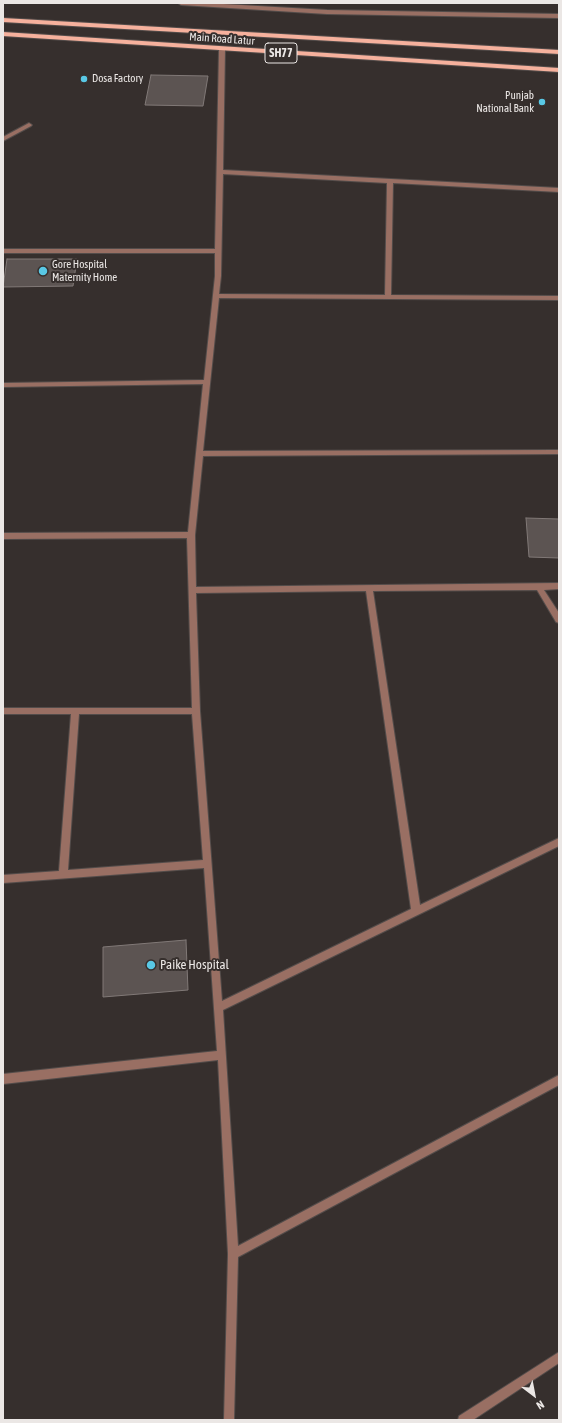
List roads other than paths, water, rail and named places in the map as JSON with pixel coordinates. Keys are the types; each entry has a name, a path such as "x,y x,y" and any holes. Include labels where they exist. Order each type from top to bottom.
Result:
{"main road":[{"name":"Main Road Latur","path":"3,20 559,52"},
{"name":"Main Road Latur","path":"3,34 559,70"}],"street":[{"path":"181,3 327,12 559,16"},
{"path":"282,9 284,3"},
{"path":"222,49 221,172 216,296 191,535 196,712 219,1007 233,1254 229,1420"},
{"path":"3,139 28,125"},
{"path":"221,172 559,190"},
{"path":"388,297 390,181"},
{"path":"3,251 218,251"},
{"path":"216,296 559,298"},
{"path":"3,385 207,382"},
{"path":"200,454 559,452"},
{"path":"3,536 191,535"},
{"path":"193,590 559,586"},
{"path":"539,587 559,620"},
{"path":"369,589 416,911"},
{"path":"3,711 196,712"},
{"path":"64,875 75,711"},
{"path":"219,1007 559,842"},
{"path":"3,880 208,864"},
{"path":"3,1079 222,1055"},
{"path":"233,1254 559,1080"},
{"path":"462,1420 559,1357"}],"place":[{"name":"Dosa Factory","path":"84,79"},
{"name":"Punjab National Bank","path":"542,102"},
{"name":"Gore Hospital Maternity Home","path":"43,271"},
{"name":"Paike Hospital","path":"151,965"}]}
